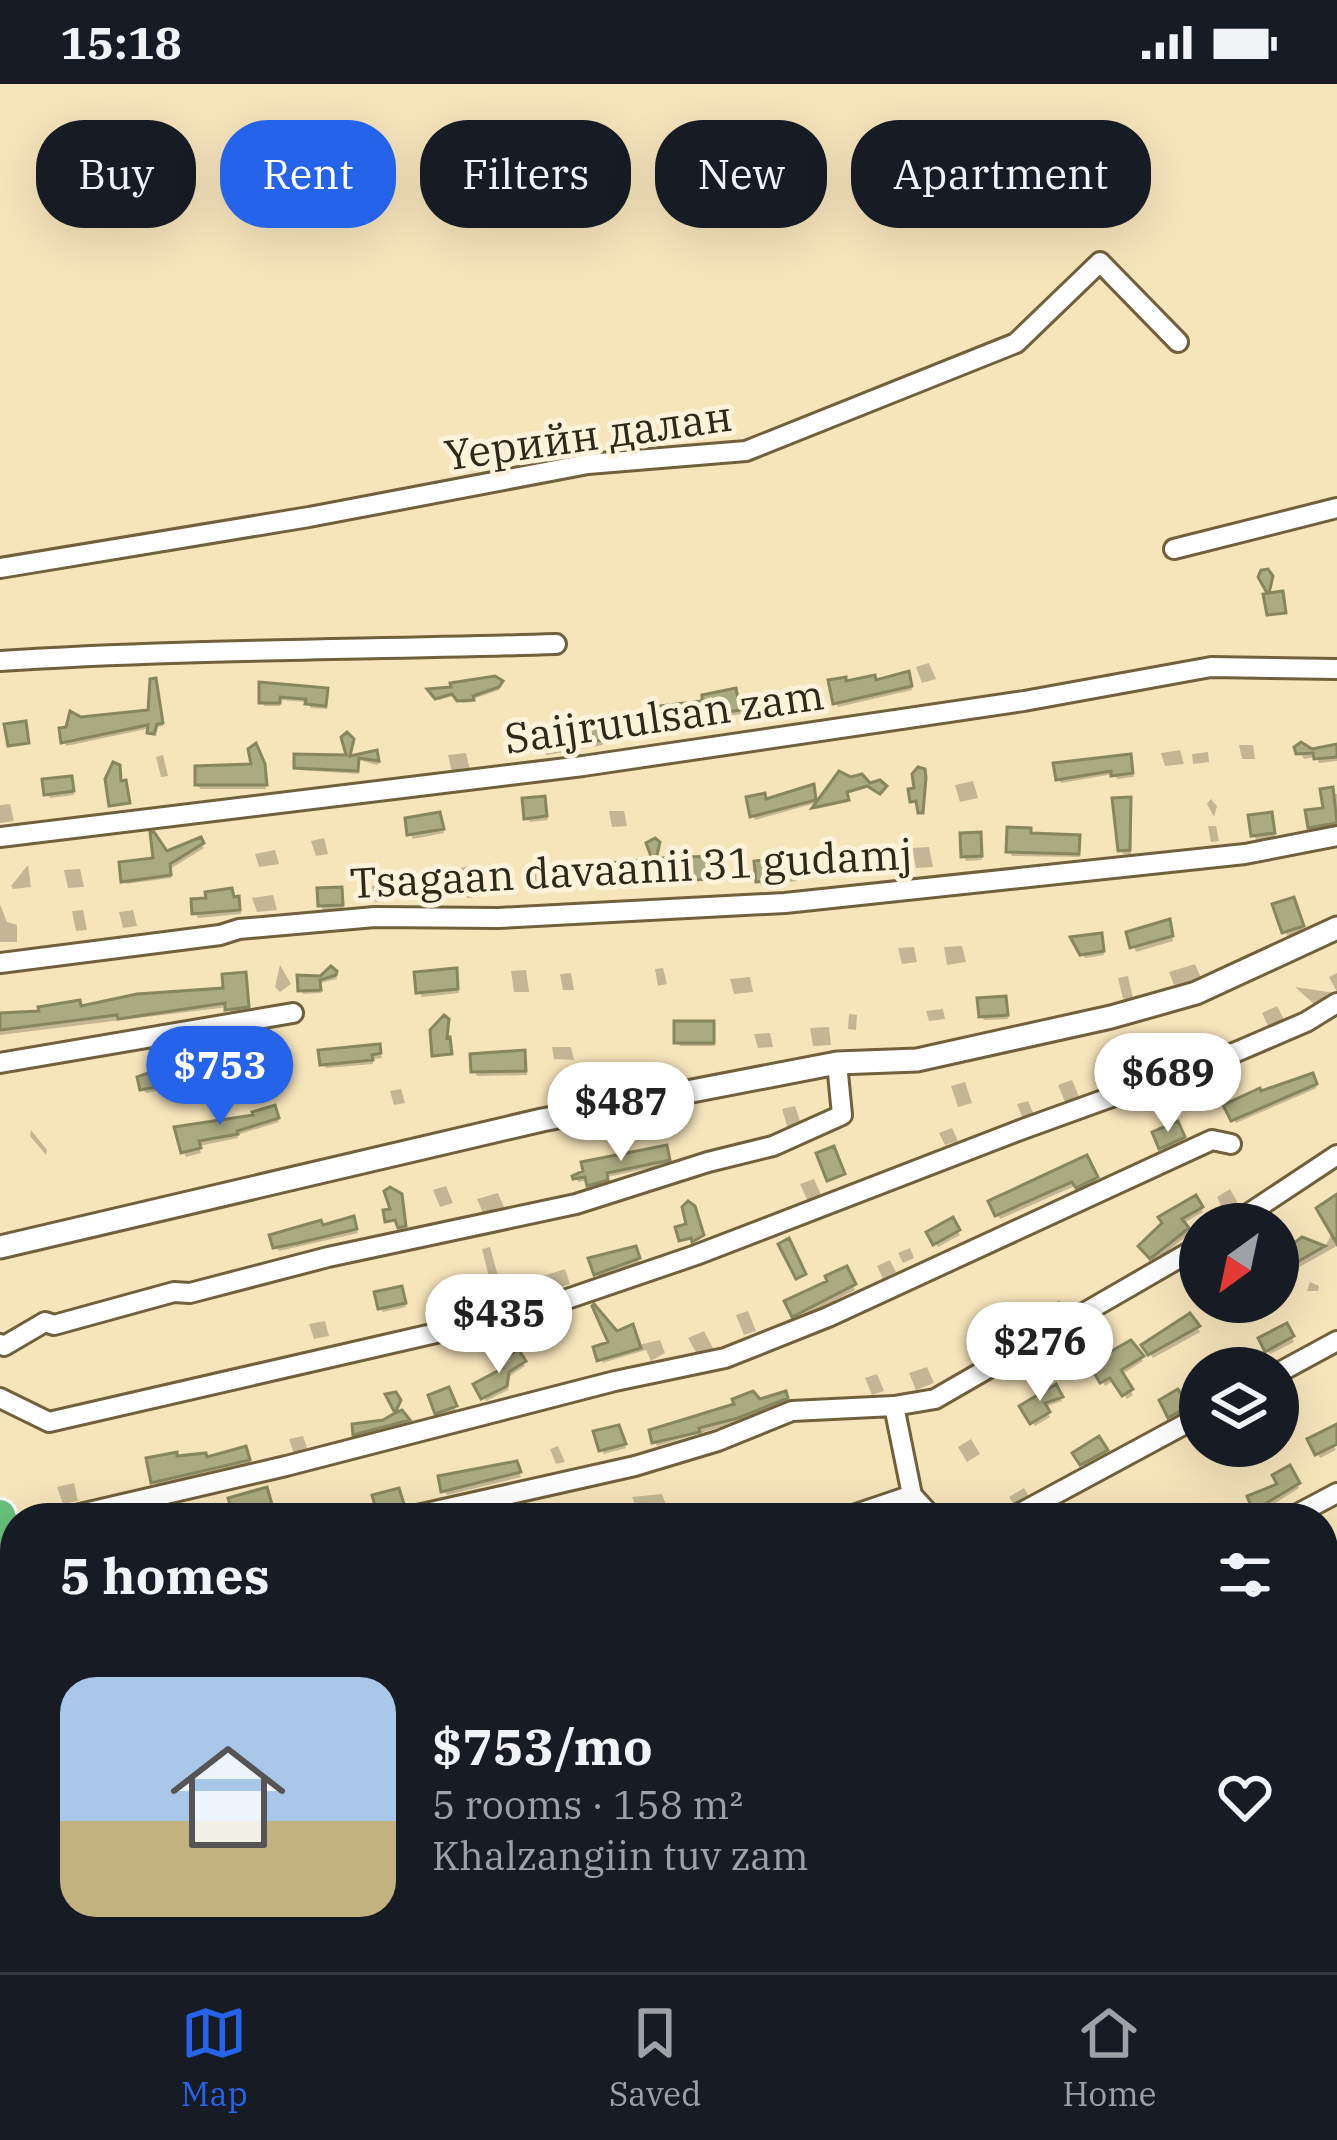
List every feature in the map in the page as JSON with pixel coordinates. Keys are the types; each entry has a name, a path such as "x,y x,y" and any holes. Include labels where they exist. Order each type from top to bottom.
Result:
{"street":[{"name":"Үерийн далан","path":"0,568 588,464 746,451 1016,343 1100,262 1178,342"},
{"path":"1174,549 1337,508"},
{"path":"0,661 79,654 556,644"},
{"name":"Saijruulsan zam","path":"0,837 583,766 1024,701 1211,667 1337,669"},
{"name":"Tsagaan davaanii 31 gudamj","path":"0,963 239,929 375,917 498,918 784,903 1245,854 1337,836"},
{"path":"0,1247 520,1125 837,1063 917,1060 1111,1017 1196,993 1337,928"},
{"path":"0,1398 49,1422 532,1311 695,1255 1237,1052 1337,1003"},
{"path":"0,1063 293,1012"},
{"path":"0,1344 45,1322 54,1325 174,1292 190,1293 328,1257 576,1204 773,1146 842,1115 837,1063"},
{"path":"127,1503 725,1358 828,1318 1212,1140 1232,1144"},
{"path":"1265,1203 1337,1155"},
{"path":"470,1503 634,1466 718,1441 792,1411 935,1400 1179,1258"},
{"path":"1299,1362 1337,1341"},
{"path":"894,1406 913,1495 920,1503"},
{"path":"1039,1503 1179,1426"},
{"path":"889,1503 913,1495"}],"building":[{"path":"1268,569 1273,576 1269,593 1283,591 1286,613 1267,615 1263,594 1267,593 1258,577"},
{"path":"909,671 912,686 833,704 828,680 875,675 876,680"},
{"path":"495,676 503,681 499,687 473,696 474,700 457,701 452,694 435,699 427,689 451,687 450,683"},
{"path":"156,678 163,723 157,724 154,734 147,733 148,725 61,743 59,728 66,727 70,711 81,717 148,710 150,679"},
{"path":"259,682 328,688 326,706 280,697 280,703 259,703"},
{"path":"736,688 740,710 654,724 651,707 702,701 702,695"},
{"path":"26,721 29,743 8,746 4,724"},
{"path":"599,721 602,740 541,751 537,732"},
{"path":"347,732 354,739 350,756 377,750 379,761 359,758 358,771 294,768 294,754 346,755 341,737"},
{"path":"1301,742 1312,749 1337,744 1337,757 1314,759 1313,753 1296,754 1294,747"},
{"path":"256,743 267,785 195,785 195,766 251,764 248,749"},
{"path":"1131,754 1133,773 1111,776 1111,771 1056,780 1053,763"},
{"path":"113,762 120,765 130,803 109,806 105,779"},
{"path":"918,767 925,769 926,778 923,813 918,813 916,801 910,802 908,789 914,788 912,774"},
{"path":"839,771 851,777 862,774 870,783 880,780 887,786 880,794 867,786 847,792 849,800 812,808"},
{"path":"72,776 74,791 44,795 42,779"},
{"path":"814,784 816,800 750,817 746,797 765,793 766,799"},
{"path":"1333,787 1337,823 1308,828 1305,810 1323,808 1320,789"},
{"path":"545,796 547,816 524,819 522,798"},
{"path":"1131,797 1130,850 1118,851 1112,798"},
{"path":"440,812 444,829 407,835 405,818"},
{"path":"1272,812 1275,833 1251,836 1248,815"},
{"path":"1007,827 1080,835 1079,854 1006,852"},
{"path":"150,832 167,851 201,837 204,843 170,864 171,875 121,882 119,862 153,858"},
{"path":"981,832 982,856 961,857 960,833"},
{"path":"655,838 660,842 656,859 663,858 663,875 610,882 609,863 628,861 628,866 632,861 652,859 646,843"},
{"path":"712,856 714,879 692,880 690,857"},
{"path":"795,857 797,877 756,882 754,861"},
{"path":"342,887 343,905 318,906 317,888"},
{"path":"232,888 234,897 239,896 240,910 192,914 191,899"},
{"path":"1294,897 1304,926 1282,933 1272,904"},
{"path":"1170,919 1173,936 1130,948 1126,932"},
{"path":"1102,933 1104,951 1080,955 1070,937"},
{"path":"331,966 336,975 320,980 321,990 298,991 297,975 320,976"},
{"path":"457,968 458,989 416,993 414,972"},
{"path":"246,972 249,1007 225,1010 225,1003 0,1030 0,1013 39,1011 38,1007 80,1000 81,1006 137,994 223,988 222,974"},
{"path":"1006,996 1008,1015 979,1017 977,998"},
{"path":"444,1015 449,1019 447,1038 452,1054 432,1056 430,1030"},
{"path":"674,1021 714,1021 714,1043 674,1043"},
{"path":"380,1044 381,1053 372,1055 373,1060 320,1065 318,1050"},
{"path":"525,1050 526,1071 471,1072 470,1054"},
{"path":"173,1064 177,1083 140,1090 137,1077"},
{"path":"219,1068 221,1081 182,1087 179,1074"},
{"path":"1313,1073 1317,1084 1231,1121 1223,1105 1260,1088"},
{"path":"275,1105 279,1118 238,1134 199,1141 201,1148 181,1153 174,1127 253,1115"},
{"path":"1178,1121 1185,1137 1159,1149 1152,1132"},
{"path":"667,1145 670,1160 607,1173 608,1180 587,1186 585,1177 573,1179 583,1171 581,1162"},
{"path":"834,1146 845,1174 827,1181 816,1153"},
{"path":"1087,1155 1098,1177 1076,1188 1072,1182 995,1216 988,1201"},
{"path":"390,1187 402,1194 406,1226 398,1228 395,1220 385,1222 383,1210 390,1209 384,1191"},
{"path":"1337,1194 1337,1244 1316,1208"},
{"path":"688,1201 695,1206 704,1235 692,1242 691,1238 679,1241 675,1227 686,1224 682,1207"},
{"path":"1179,1205 1179,1236 1150,1259 1138,1246 1162,1223 1158,1217"},
{"path":"354,1216 357,1229 298,1243 273,1248 269,1235 321,1220 323,1225"},
{"path":"953,1217 960,1230 933,1245 926,1232"},
{"path":"1302,1237 1325,1246 1299,1261"},
{"path":"789,1238 806,1274 796,1279 778,1244"},
{"path":"636,1246 640,1258 594,1275 588,1258"},
{"path":"847,1266 856,1284 792,1317 784,1301"},
{"path":"402,1286 406,1303 378,1309 374,1292"},
{"path":"594,1304 617,1331 633,1324 641,1348 597,1361 593,1347 608,1342"},
{"path":"993,1314 1003,1332 984,1342 974,1324"},
{"path":"1179,1320 1200,1326 1148,1355 1141,1345"},
{"path":"1287,1323 1294,1336 1274,1347 1262,1347 1258,1338"},
{"path":"1131,1340 1144,1356 1121,1370 1133,1389 1122,1396 1110,1378 1100,1383 1094,1361"},
{"path":"518,1349 526,1361 509,1372 507,1386 481,1399 473,1384 503,1368 499,1362"},
{"path":"1056,1384 1063,1397 1045,1403 1050,1412 1030,1424 1019,1406"},
{"path":"449,1387 457,1406 435,1414 428,1395"},
{"path":"1178,1389 1179,1412 1168,1418 1159,1400"},
{"path":"753,1391 760,1399 786,1391 788,1398 699,1428 700,1432 652,1443 649,1430 734,1404 732,1399"},
{"path":"396,1392 401,1400 395,1413 385,1394"},
{"path":"402,1410 410,1420 353,1435 352,1424 383,1420"},
{"path":"1337,1424 1337,1444 1315,1455 1307,1439"},
{"path":"619,1425 626,1444 599,1451 593,1431"},
{"path":"1099,1436 1108,1450 1080,1465 1072,1453"},
{"path":"246,1446 250,1460 151,1483 146,1458 177,1452 177,1456 206,1453 207,1457"},
{"path":"517,1461 521,1472 441,1492 438,1476"},
{"path":"1286,1467 1300,1483 1266,1503 1250,1503 1247,1496 1277,1484 1272,1475"},
{"path":"267,1487 272,1503 230,1503 228,1498"},
{"path":"399,1488 404,1503 374,1503 372,1495"}]}
